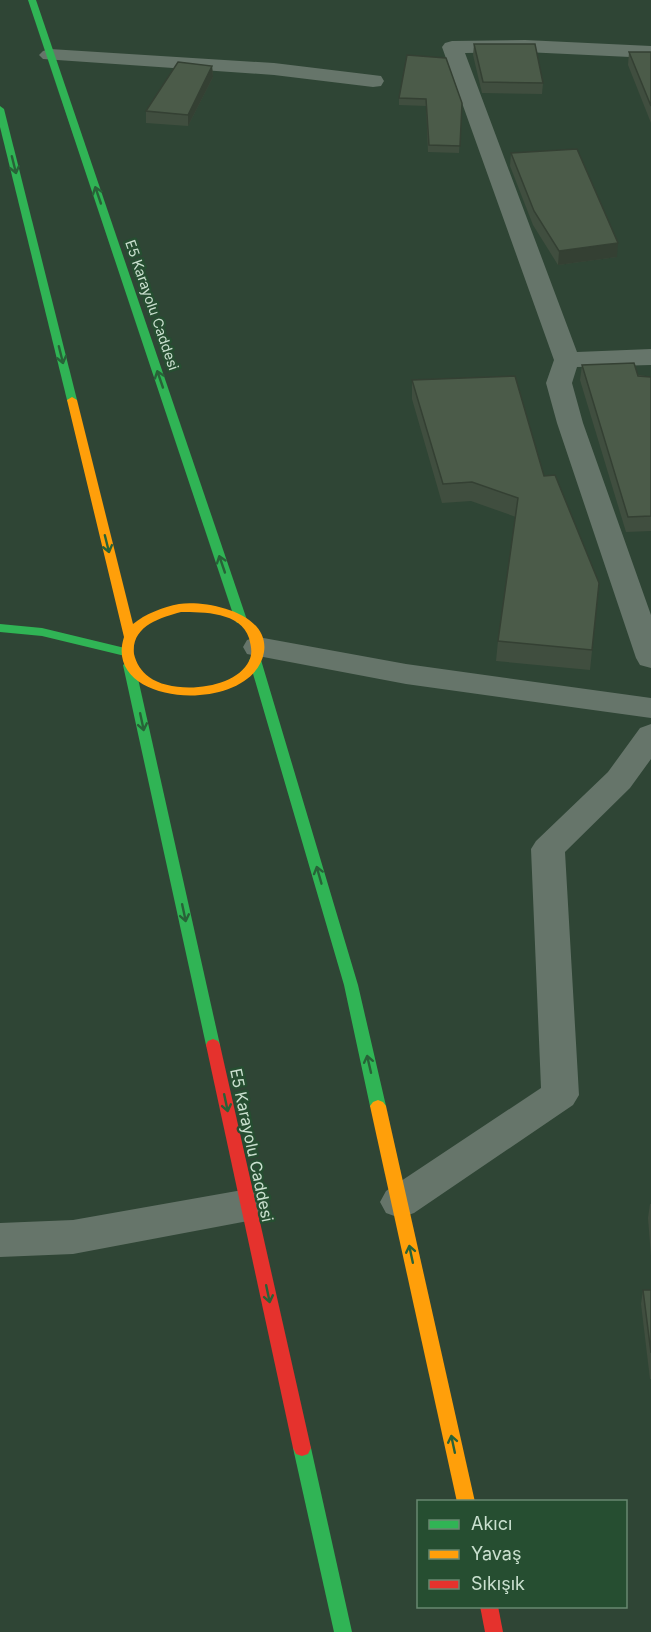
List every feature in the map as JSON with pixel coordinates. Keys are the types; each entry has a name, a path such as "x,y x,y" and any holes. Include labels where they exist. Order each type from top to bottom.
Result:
{"main road":[{"name":"E5 Karayolu Caddesi","path":"32,0 241,620 254,632 257,654 351,985 466,1500"},
{"name":"E5 Karayolu Caddesi","path":"0,109 130,636 127,659 343,1632"},
{"path":"130,636 150,618 180,608 224,611 241,620"},
{"path":"0,628 42,632 127,659 138,676 153,685 172,691 193,692 213,689 232,682 246,672 257,654"},
{"path":"489,1608 494,1632"}],"street":[{"path":"651,52 525,45 453,47 567,360 559,383 567,413 651,658"},
{"path":"50,55 274,69 373,81"},
{"path":"567,360 651,357"},
{"path":"257,654 651,708"},
{"path":"400,1202 560,1095 548,849 619,780 651,735"},
{"path":"0,1240 73,1237 248,1205"}],"building":[{"path":"474,44 535,44 543,83 483,82"},
{"path":"629,52 651,52 651,106"},
{"path":"407,55 446,58 462,103 460,146 429,145 426,99 399,98"},
{"path":"178,62 212,66 188,115 146,111"},
{"path":"577,149 618,243 559,251 534,211 511,153"},
{"path":"634,363 638,376 651,377 651,516 628,517 582,365"},
{"path":"515,376 544,476 555,475 599,583 592,650 498,641 518,498 472,482 443,484 412,380"},
{"path":"643,1290 651,1290 651,1353"}],"traffic: fast":[{"path":"32,0 241,620"},
{"path":"0,109 72,400"},
{"path":"0,628 42,632 125,652"},
{"path":"255,660 351,985 378,1106"},
{"path":"129,665 213,1045"},
{"path":"302,1448 343,1632"}],"traffic: slow":[{"path":"72,400 130,636"},
{"path":"180,608 221,611 234,616 250,628 258,648 256,660 249,670 238,679 224,685 196,692 158,687 138,674 129,660 128,652 128,644 135,629 146,620 180,608"},
{"path":"378,1106 466,1500"}],"traffic: jam":[{"path":"213,1045 302,1448"},
{"path":"489,1608 494,1632"}]}
